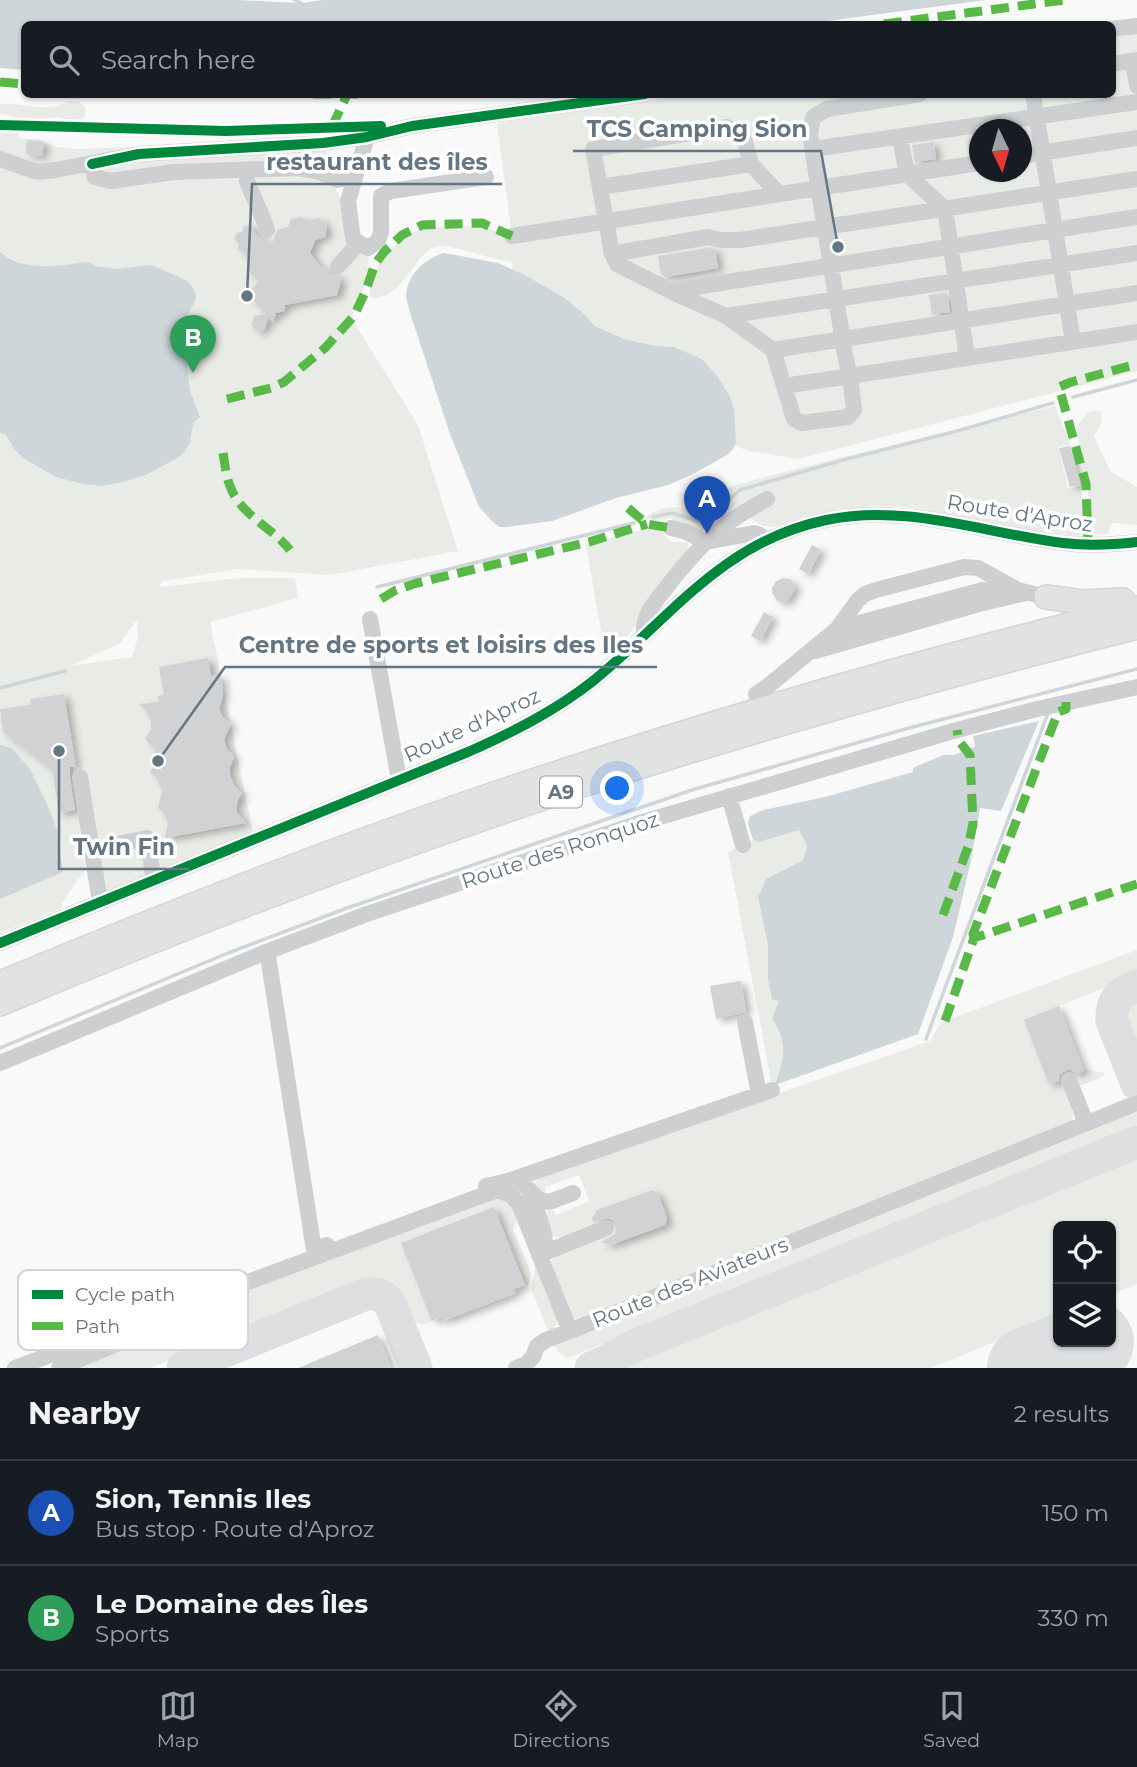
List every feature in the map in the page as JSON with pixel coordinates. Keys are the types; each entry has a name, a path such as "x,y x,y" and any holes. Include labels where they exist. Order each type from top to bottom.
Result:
{"highway":[{"path":"1036,595 1095,602 1137,598"},
{"name":"A9","path":"0,983 306,862 610,756 892,671 1137,608"},
{"name":"A9","path":"0,1004 282,891 591,782 837,707 1137,627"},
{"path":"610,756 756,694"}],"street":[{"path":"1116,29 1137,26"},
{"path":"1116,63 1135,60 1137,86"},
{"path":"0,159 37,172 139,154 323,143 367,137 412,126 616,98"},
{"path":"779,194 751,164 745,142 727,127 593,149 612,254 617,264 726,316 774,350 794,419 802,423 848,416 854,410 850,376 810,134 813,117 827,109 895,98"},
{"path":"1034,98 1073,341"},
{"path":"813,149 1137,102"},
{"path":"900,136 907,174 944,209 967,357"},
{"path":"367,137 348,201 354,239 368,248 379,241 381,196 391,191 486,177"},
{"path":"1032,154 1137,138"},
{"path":"92,164 95,177 110,181 174,172 297,168 317,171 337,180 356,174"},
{"path":"600,187 751,164"},
{"path":"512,236 969,165"},
{"path":"612,254 708,237 740,240 1137,179"},
{"path":"247,181 267,230"},
{"path":"673,292 1137,217"},
{"path":"338,266 359,243"},
{"path":"726,316 1137,253"},
{"path":"774,350 1137,293"},
{"path":"784,386 1137,332"},
{"path":"643,635 645,620 652,606 704,542 740,513 767,499"},
{"name":"Route d'Aproz","path":"0,943 468,752 532,721 593,681 724,564 765,540 800,526 860,515 892,514 1065,543 1113,545 1137,542"},
{"path":"671,528 695,535 704,542 754,533 765,540"},
{"path":"756,694 837,629 858,600 876,590 964,567 978,568 1005,584 1036,595"},
{"path":"837,629 1005,584"},
{"path":"809,652 979,604 1036,595"},
{"path":"370,620 399,780"},
{"name":"Route des Ronquoz","path":"0,1063 266,952 366,914 636,824 957,730 1137,687"},
{"path":"80,778 100,902"},
{"path":"729,796 743,845"},
{"path":"112,845 147,838 154,880"},
{"path":"266,952 314,1250"},
{"path":"248,1275 485,1187 766,1092 745,1022"},
{"path":"1069,1080 1086,1123"},
{"name":"Route des Aviateurs","path":"248,1281 497,1190 511,1195 519,1205 542,1253 570,1331 1137,1102"},
{"path":"508,1181 522,1182 543,1202 573,1193"},
{"path":"529,1189 545,1241 542,1253"},
{"path":"542,1253 606,1228"},
{"path":"516,1368 533,1357 537,1346 570,1331"},
{"path":"0,1367 46,1350"},
{"path":"15,1368 63,1350"},
{"path":"59,1368 102,1350"}],"shaded area":[{"path":"0,0 237,0 301,3 323,0 986,0 827,21 21,21 21,70 0,68"},
{"path":"1137,30 1137,371 798,459 749,451 735,446 730,397 718,377 702,359 674,347 624,339 595,326 583,313 512,269 512,262 450,247 432,248 393,291 370,298 371,282 381,262 408,235 436,227 471,226 489,229 510,238 512,236 497,123 668,98 1116,98 1116,34"},
{"path":"69,101 79,102 85,107 85,116 80,121 58,117 31,121 0,114 0,104 51,107"},
{"path":"0,127 15,129 17,138 41,140 56,147 76,149 324,140 335,188 368,254 369,270 353,312 353,321 418,425 458,551 330,575 238,569 163,581 159,587 239,578 295,578 298,598 210,622 253,833 103,893 65,701 85,870 62,903 62,908 0,933","holes":["137,620 138,637 132,657 71,666 120,643"]},
{"path":"0,252 18,262 40,266 89,262 95,266 118,269 151,265 186,280 192,286 196,295 195,301 182,326 190,391 200,417 193,423 190,442 183,454 148,474 102,486 56,477 23,458 15,450 6,435 0,433"},
{"path":"444,253 498,263 563,297 595,326 624,339 674,347 702,359 718,377 730,397 734,409 736,443 733,449 691,475 668,485 616,498 552,521 499,527 479,507 450,434 406,297 409,282 418,269 430,259"},
{"path":"1055,406 1070,444 1058,447 1068,489 1081,486 1083,530 1079,536 1029,530 907,507 874,506 835,510 774,527 763,526 747,514 706,532 669,518 656,521 644,517 661,509 674,507 705,514 732,486"},
{"path":"1100,411 1102,418 1094,436 1110,471 1137,487 1137,525 1114,523 1110,525 1106,535 1090,533 1088,484 1076,429 1087,413"},
{"path":"647,529 660,530 671,542 688,542 689,549 623,643 606,659 586,545"},
{"path":"1039,721 1001,811 980,808 953,937 918,1034 775,1085 781,1067 783,1044 772,1019 779,1001 772,1000 768,980 768,946 758,897 766,879 803,860 807,846 799,830 759,842 753,840 748,824 750,816 763,810 825,797 913,772 913,768 943,755 954,755 975,747 973,736"},
{"path":"0,745 12,748 30,769 57,830 63,872 0,899"},
{"path":"975,746 980,807 971,860 953,937 918,1034 772,1086 728,852 753,840 759,842 799,829 807,846 803,860 766,879 758,897 768,946 768,980 772,1000 780,1001 772,1019 779,1029 915,778 913,768 943,755 954,755"},
{"path":"1137,950 1137,975 1059,1006 1083,1069 1105,1073 1104,1076 1075,1088 1066,1067 1058,1070 1073,1114 1072,1122 580,1321 568,1313 549,1263 561,1252 564,1238 551,1236 543,1218 548,1216 547,1209 551,1207 556,1215 589,1201 579,1175 545,1187 547,1196 534,1190 538,1179 930,1041 940,1024 953,1018"},
{"path":"1137,998 1137,1058 1126,1033 1122,1015 1128,1002"},
{"path":"1137,1111 1135,1127 568,1358 559,1353 553,1344"},
{"path":"1137,1157 1137,1284 1116,1293 1116,1221 1053,1221 1053,1318 931,1368 617,1368"},
{"path":"494,1197 510,1201 512,1205 516,1218 513,1230 531,1272 529,1284 515,1289 516,1293 443,1321 441,1317 423,1325 415,1322 404,1297 395,1287 369,1279 248,1328 248,1289"},
{"path":"534,1261 558,1320 554,1330 548,1331 531,1288"},
{"path":"114,1350 194,1350 150,1368 69,1368"}],"building":[{"path":"27,140 44,142 42,156 26,154"},
{"path":"934,142 936,159 915,162 912,145"},
{"path":"300,217 308,221 319,218 327,226 325,237 315,240 310,253 322,268 328,267 330,273 341,280 337,295 285,305 284,311 276,313 273,322 268,316 265,329 257,331 252,326 254,316 266,314 250,296 251,290 259,282 247,269 249,256 238,249 239,243 234,239 244,226 250,225 254,228 253,232 272,244 277,230 288,227 291,219"},
{"path":"715,249 718,268 666,277 661,274 658,256"},
{"path":"947,293 950,312 932,314 929,295"},
{"path":"1070,446 1080,485 1070,487 1059,448"},
{"path":"812,545 821,550 808,574 799,569"},
{"path":"790,579 796,587 787,602 777,601 772,592 776,581"},
{"path":"764,612 773,617 760,641 751,636"},
{"path":"208,658 211,676 221,675 223,694 219,709 231,724 224,740 234,757 230,775 234,785 242,793 236,811 246,823 165,838 168,823 158,808 162,790 156,777 150,773 156,763 155,749 145,739 151,729 151,720 139,704 159,702 158,696 164,695 159,667"},
{"path":"64,694 75,766 70,767 70,778 75,810 59,813 52,769 3,732 0,709 31,705 30,699"},
{"path":"741,981 746,1012 716,1019 710,986"},
{"path":"1059,1006 1084,1071 1077,1074 1066,1070 1060,1074 1059,1081 1049,1084 1024,1020"},
{"path":"652,1190 658,1194 667,1218 665,1225 610,1245 601,1242 614,1235 616,1229 613,1220 608,1218 593,1222 592,1218 597,1210"},
{"path":"494,1207 525,1285 514,1289 516,1293 443,1321 441,1317 432,1321 401,1243"},
{"path":"378,1335 391,1368 298,1368"}],"waterway":[{"path":"294,0 303,7"},
{"path":"1073,397 1137,380"},
{"path":"653,517 672,513 703,523 740,490 1053,403"},
{"path":"377,587 634,523"},
{"path":"0,1048 228,953 347,908 695,789 909,728 1137,669"},
{"path":"0,688 65,671"},
{"path":"926,1039 1048,713"}],"taxiway":[{"path":"1137,986 1125,992 1114,1003 1112,1021 1137,1084"},
{"path":"591,1368 632,1347 1137,1142"},
{"path":"248,1342 366,1294 378,1294 389,1302 416,1368"},
{"path":"183,1368 228,1350"}],"runway":[{"path":"1028,1368 1080,1347"}],"marked path":[{"path":"906,21 1064,0"},
{"path":"0,82 21,84"},
{"path":"332,127 346,98"},
{"path":"227,399 284,382 325,348 354,316 375,264 402,235 422,225 482,223 512,236"},
{"path":"1088,544 1086,484 1059,387 1137,364"},
{"path":"223,453 230,486 241,505 290,550"},
{"path":"628,508 647,524 671,528"},
{"path":"381,599 396,590 417,583 589,542 647,524"},
{"path":"974,938 973,934 1058,712 1066,709 1066,702"},
{"path":"943,915 968,847 973,824 970,755 959,741 957,730"},
{"path":"945,1021 974,938 1137,884"}],"cycle path":[{"path":"92,164 139,154 323,143 367,137 412,126 616,98"},
{"path":"0,125 226,131 381,126"},
{"path":"0,943 468,752 517,729 564,702 593,681 699,585 727,564 756,546 789,531 826,520 886,515 945,521 1081,545 1137,542"}],"place":[{"name":"TCS Camping Sion","path":"838,247"},
{"name":"restaurant des îles","path":"247,296"},
{"name":"Le Domaine des Îles","path":"193,373"},
{"name":"Sion, Tennis Iles","path":"707,534"},
{"name":"Twin Fin","path":"59,751"},
{"name":"Centre de sports et loisirs des Iles","path":"158,761"}]}
